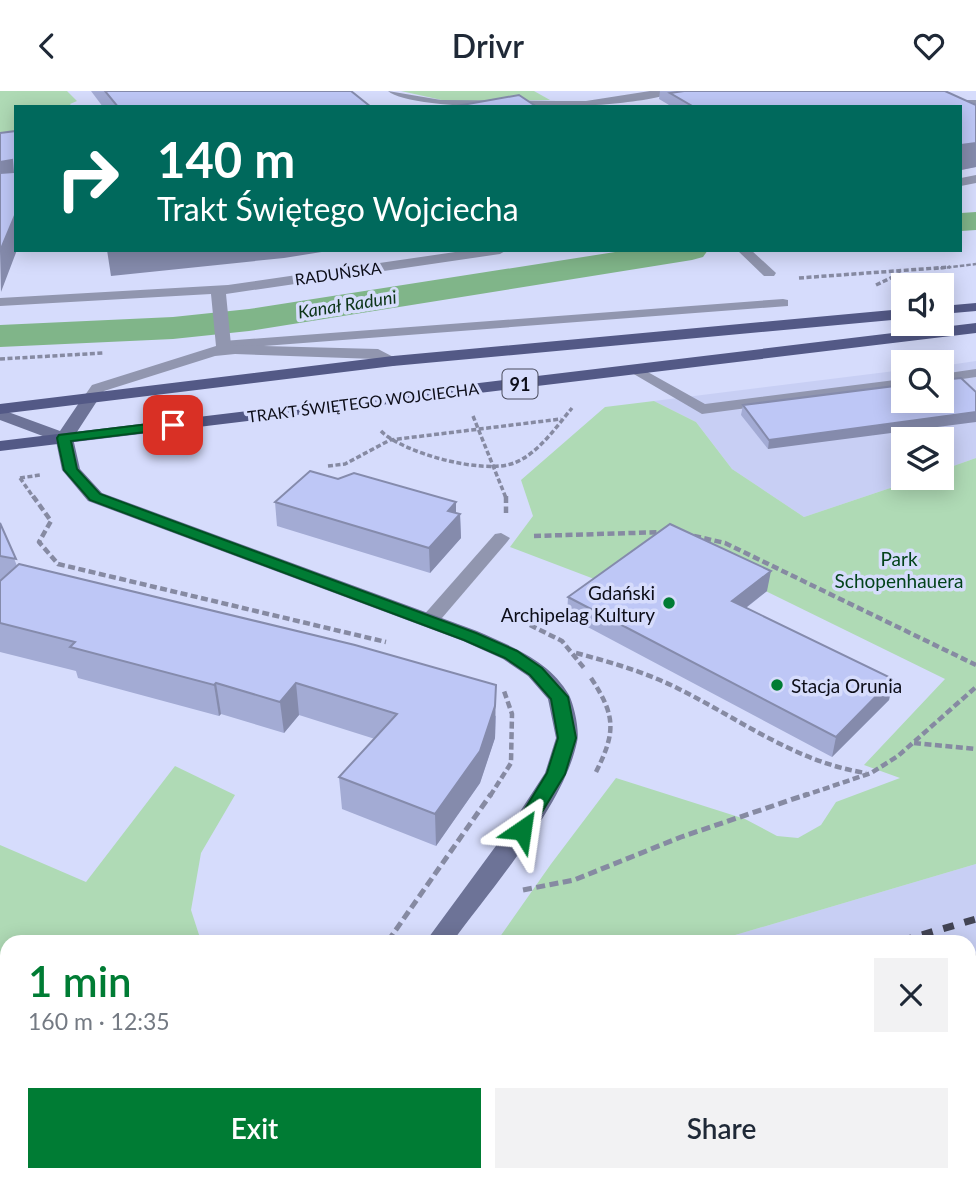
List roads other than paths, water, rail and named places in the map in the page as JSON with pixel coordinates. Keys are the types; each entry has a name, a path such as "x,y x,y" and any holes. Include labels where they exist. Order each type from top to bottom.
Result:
{"main road":[{"path":"954,309 976,307"},
{"name":"TRAKT ŚWIĘTEGO WOJCIECHA","path":"0,412 91,398 393,361 891,315"},
{"name":"TRAKT ŚWIĘTEGO WOJCIECHA","path":"0,446 975,332"}],"street":[{"name":"RADUŃSKA","path":"0,302 218,290 486,252"},
{"path":"218,290 223,344"},
{"path":"393,361 378,354 223,344 98,388 64,438 71,470 95,497 429,621 511,655 536,671 559,697 567,738 556,774 522,830 443,935"},
{"path":"0,412 64,438"}],"lane":[{"path":"393,91 401,96 442,103 558,104 586,104 670,91"},
{"path":"912,91 937,103 976,103"},
{"path":"748,254 769,273"},
{"path":"223,344 783,303"},
{"path":"638,370 702,409 891,385"},
{"path":"954,376 976,373"},
{"path":"429,621 501,538"}],"waterway":[{"name":"Kanał Raduni","path":"962,222 976,221"},
{"name":"Kanał Raduni","path":"0,336 173,328 249,320 679,252"}],"railway":[{"path":"921,935 976,919"}],"place":[{"name":"Gdański Archipelag Kultury","path":"669,603"},
{"name":"Stacja Orunia","path":"777,685"}],"park label":[{"name":"Park Schopenhauera","path":"899,569"}]}
